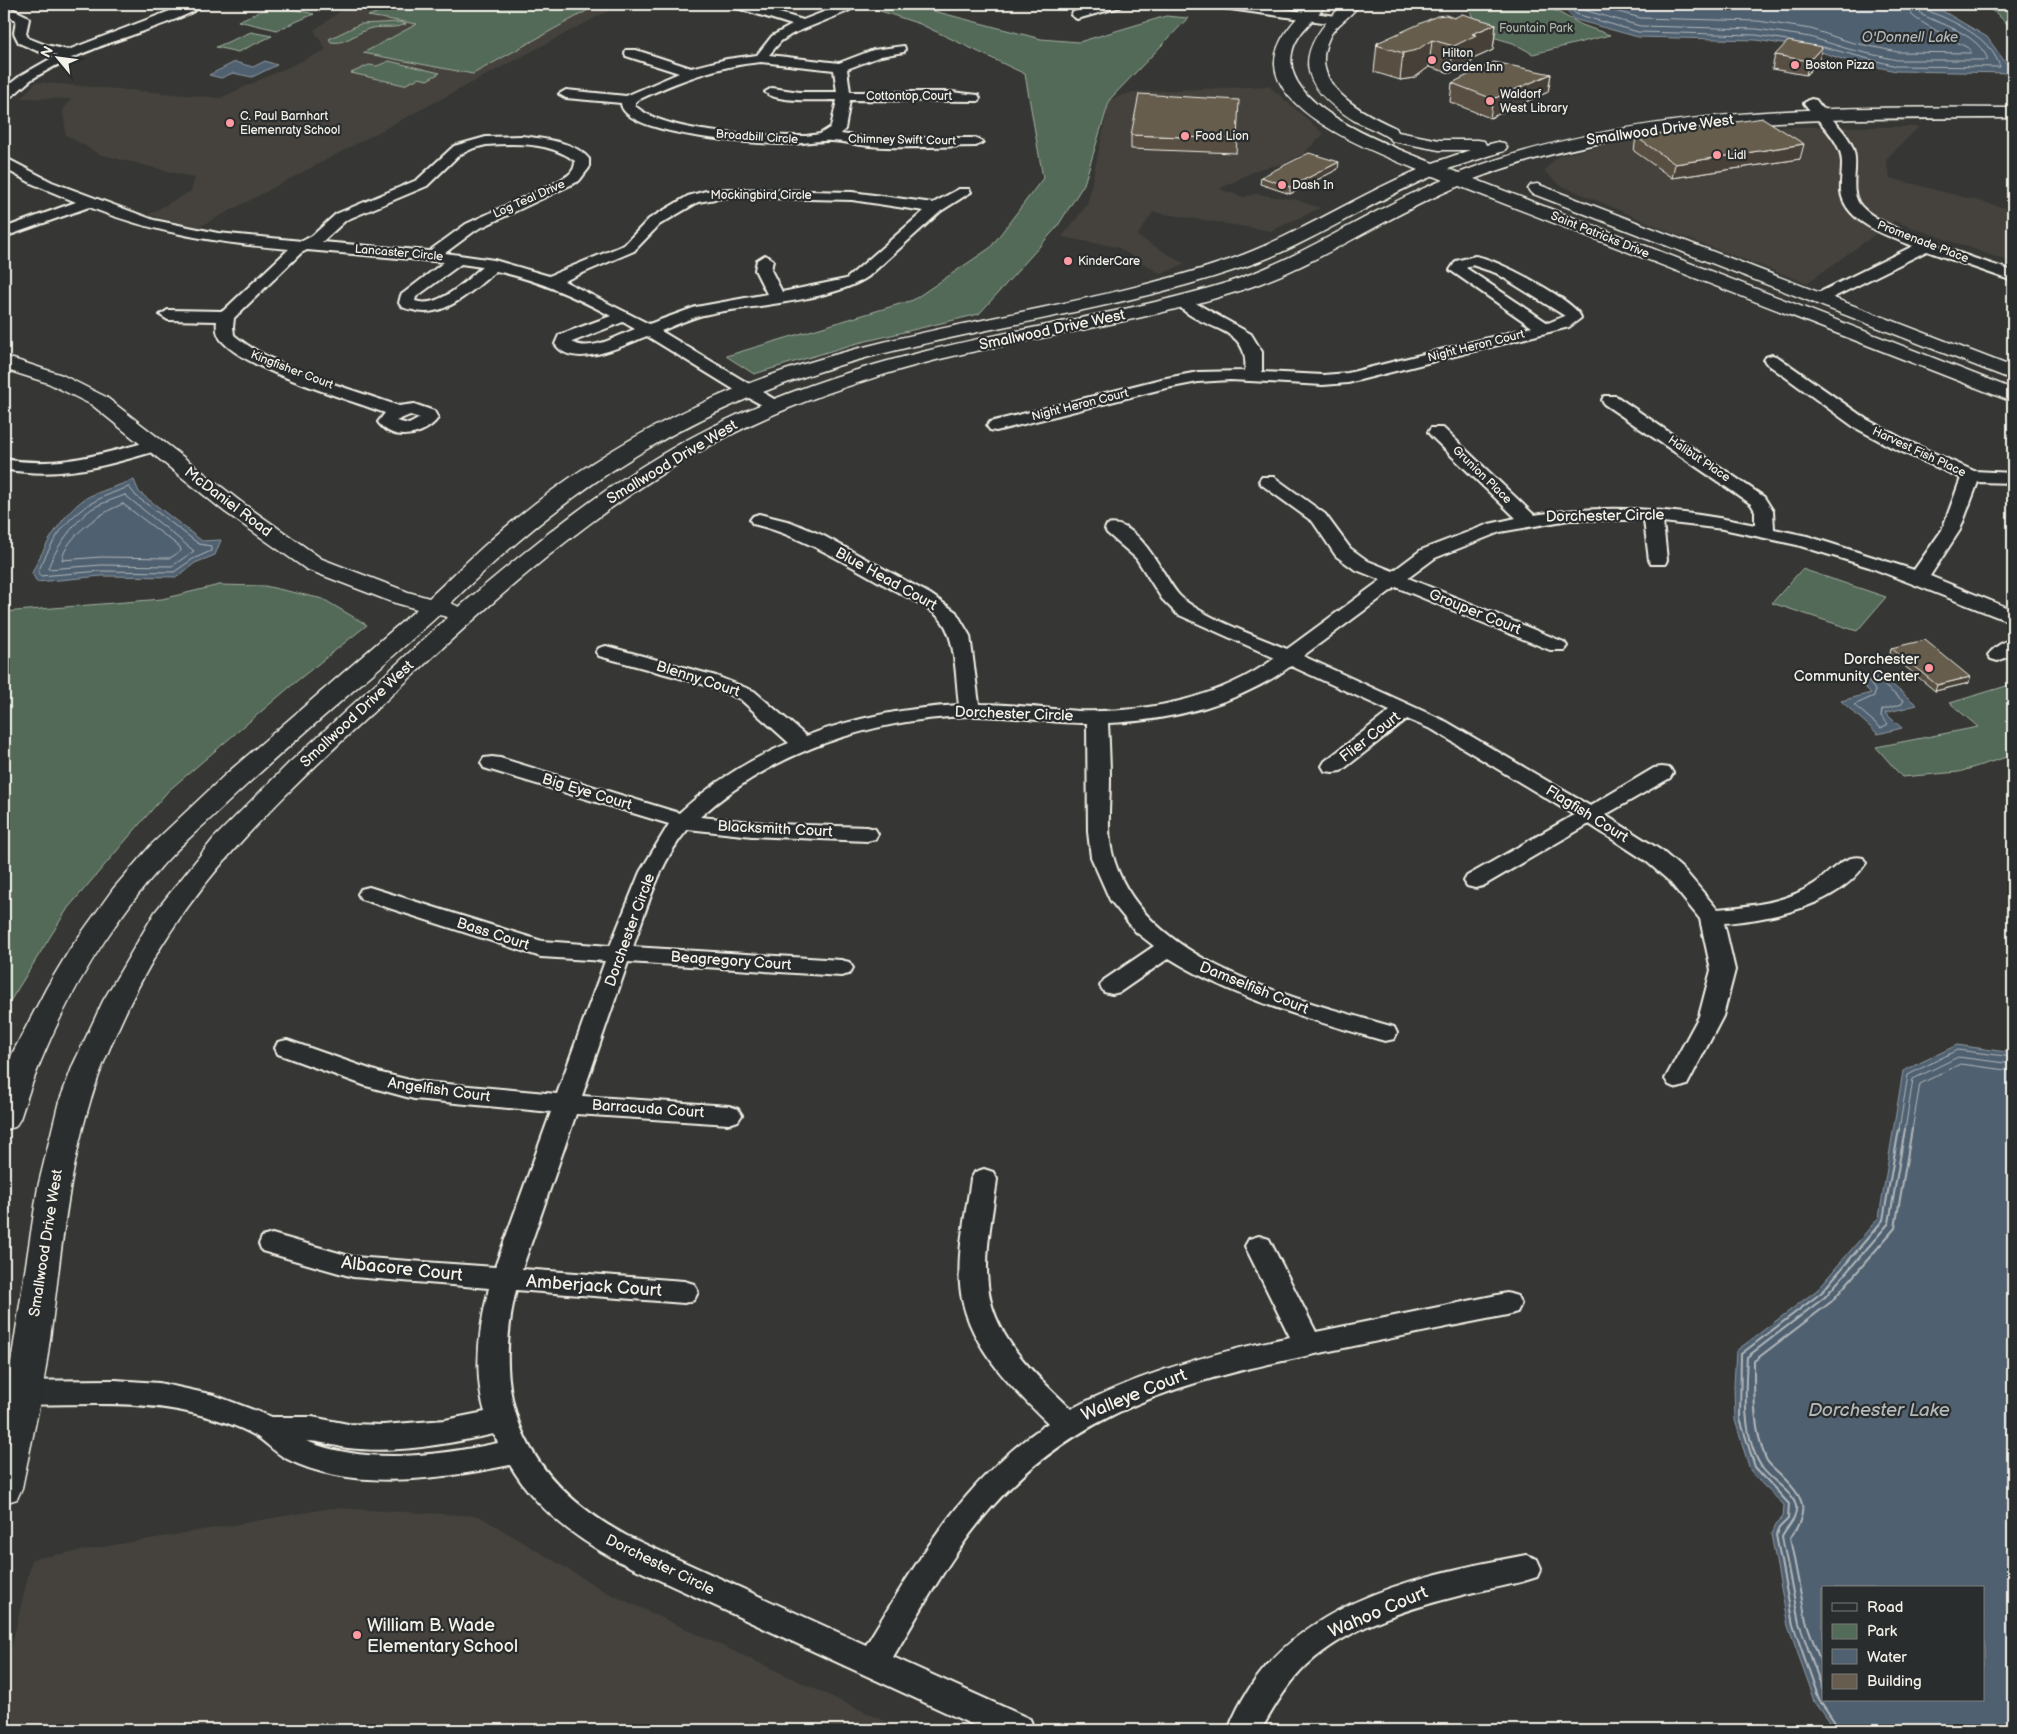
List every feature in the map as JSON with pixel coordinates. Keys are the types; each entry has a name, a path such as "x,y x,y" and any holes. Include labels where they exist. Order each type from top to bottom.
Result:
{"main road":[{"name":"Saint Patricks Drive","path":"1319,4 1294,30 1284,49 1282,65 1286,79 1296,95 1338,126 1370,142 1433,168 2013,396"},
{"name":"Saint Patricks Drive","path":"1352,4 1320,38 1314,54 1316,73 1325,88 1341,104 1376,126 1398,137 1556,196 2013,374"},
{"name":"Smallwood Drive West","path":"4,1488 14,1393 47,1218 65,1137 86,1070 121,994 179,898 238,829 273,792 466,615 555,539 623,488 717,433 773,406 878,370 935,355 1183,301 1252,280 1290,265 1395,208 1461,179 1562,146 1624,132 1808,110 2013,101"},
{"name":"Smallwood Drive West","path":"1547,133 1631,117 1722,107 2013,113"},
{"name":"Smallwood Drive West","path":"4,1119 15,1081 38,1030 86,948 145,868 241,774 435,607 490,552 598,469 686,418 747,391 786,377 899,344 1129,294 1194,276 1262,253 1320,226 1379,194 1433,168 1513,142 1455,146 1398,137"},
{"path":"1370,142 1388,156 1396,168 1393,179 1379,194"},
{"path":"1556,196 1536,181 1531,171 1538,160 1562,146"},
{"path":"1395,208 1441,197 1466,196 1523,204"},
{"path":"1194,276 1216,281 1230,281 1323,248"},
{"path":"878,370 956,344 1105,311 1120,305 1129,294"},
{"name":"McDaniel Road","path":"4,362 55,379 99,401 233,507 314,564 400,597 466,615"}],"street":[{"path":"6,91 34,72 70,54 198,4"},
{"path":"738,4 806,25"},
{"path":"762,58 764,50 776,38 853,4"},
{"path":"1077,15 1116,4"},
{"path":"1223,4 1336,20"},
{"path":"4,9 23,19 20,33 23,40 42,48 70,54"},
{"path":"566,94 628,100 690,72 718,64 762,58 840,67 878,53 899,49"},
{"path":"631,53 690,72"},
{"path":"828,136 838,129 844,96 840,67"},
{"name":"Cottontop Court","path":"772,92 791,96 952,96 973,98"},
{"name":"Broadbill Circle","path":"628,100 629,110 638,117 696,132 777,141 811,140 828,136"},
{"name":"Promenade Place","path":"1808,110 1834,149 1848,161 1849,196 1859,212 1872,222 2013,276"},
{"name":"Chimney Swift Court","path":"828,136 869,142 976,142"},
{"name":"Log Teal Drive","path":"307,245 342,217 422,183 433,175 449,155 466,145 492,140 516,139 568,151 582,159 582,168 569,181 479,222 431,256"},
{"name":"Lancaster Circle","path":"6,165 128,218 174,230 217,237 458,259 494,265 550,281 622,316 773,406"},
{"path":"622,316 571,335 565,338 563,344 571,350 586,352 708,308 825,289 851,282 864,274 936,208 952,196 964,192"},
{"name":"Mockingbird Circle","path":"550,281 628,248 654,222 693,199 706,195 727,193 852,196 936,208"},
{"path":"4,233 89,202"},
{"path":"168,315 226,316 296,250 307,245"},
{"path":"1818,298 1928,245"},
{"path":"458,259 409,295 407,302 418,307 427,307 444,302 494,265"},
{"path":"765,260 763,270 776,296"},
{"name":"Night Heron Court","path":"996,426 1181,380 1214,376 1323,380 1348,378 1570,322 1573,315 1486,263 1475,260 1465,262 1459,266 1458,270 1545,328"},
{"path":"1183,301 1207,318 1248,338 1255,355 1253,376"},
{"name":"Kingfisher Court","path":"226,316 225,330 229,339 254,357 399,412"},
{"name":"Harvest Fish Place","path":"1772,360 1860,423 1897,443 1971,476 1953,529 1940,553 1918,578"},
{"name":"Halibut Place","path":"1610,400 1758,500 1764,511 1765,533"},
{"name":"Grunion Place","path":"1437,432 1527,519"},
{"path":"4,464 28,468 71,466 102,461 156,445"},
{"path":"1971,476 2013,478"},
{"name":"Grouper Court","path":"1268,481 1319,518 1343,552 1352,559 1557,646"},
{"name":"Dorchester Circle","path":"1018,1730 872,1662 696,1584 600,1536 580,1522 555,1500 533,1474 518,1451 503,1420 494,1386 493,1358 497,1310 505,1279 621,954 636,906 661,853 683,821 739,778 803,744 848,729 886,720 970,710 1097,717 1148,713 1208,700 1252,682 1289,657 1428,554 1454,541 1527,519 1584,514 1653,514 1711,521 1843,553 1918,578 2013,617"},
{"path":"1653,514 1658,560"},
{"name":"Blue Head Court","path":"760,520 792,529 815,539 932,603 948,616 960,636 970,710"},
{"name":"Flagfish Court","path":"1114,529 1136,547 1149,563 1163,590 1184,610 1406,709 1474,746 1590,815 1665,865 1686,885 1711,917 1723,970 1711,1016 1678,1080"},
{"name":"Blenny Court","path":"606,652 709,680 747,695 803,744"},
{"name":"Flier Court","path":"1333,766 1406,709"},
{"name":"Damselfish Court","path":"1097,717 1100,843 1105,866 1117,891 1133,915 1169,947 1191,962 1213,973 1315,1012 1385,1032"},
{"name":"Big Eye Court","path":"492,763 683,821"},
{"path":"1475,881 1662,773"},
{"name":"Blacksmith Court","path":"683,821 742,830 867,834"},
{"path":"1711,917 1757,914 1794,905 1823,890 1855,863"},
{"name":"Bass Court","path":"369,894 531,947 621,954"},
{"path":"1112,986 1169,947"},
{"name":"Beagregory Court","path":"621,954 841,968"},
{"name":"Angelfish Court","path":"287,1048 375,1080 414,1090 506,1100 568,1103"},
{"name":"Barracuda Court","path":"568,1103 729,1115"},
{"path":"984,1179 974,1271 974,1286 980,1314 994,1344 1008,1362 1067,1424"},
{"name":"Albacore Court","path":"272,1244 353,1267 505,1279"},
{"path":"1259,1246 1308,1344"},
{"name":"Amberjack Court","path":"505,1279 684,1292"},
{"name":"Walleye Court","path":"872,1662 946,1546 974,1508 1001,1478 1067,1424 1102,1405 1176,1375 1308,1344 1507,1304"},
{"path":"14,1393 127,1391 155,1394 217,1408 269,1429 299,1452 372,1469 459,1464 518,1451"},
{"path":"269,1429 312,1429 348,1436 384,1437 445,1432 503,1420"},
{"name":"Wahoo Court","path":"1244,1730 1284,1669 1297,1654 1341,1624 1448,1584 1526,1568"}],"shaded area":[{"name":"C. Paul Barnhart Elemenraty School","path":"351,4 616,4 608,11 199,227 148,215 191,191 195,178 99,154 66,135 63,111 71,99 21,98 36,82 220,98 326,50 314,30"},
{"path":"1269,86 1324,134 1303,154 1283,164 1259,169 1219,189 1244,197 1255,194 1297,200 1320,208 1271,231 1153,212 1137,236 1185,264 1161,274 1117,247 1062,237 1087,205 1110,99 1134,92"},
{"path":"1752,127 1919,127 1886,159 1890,178 2013,210 2013,263 1894,221 1807,283 1668,231 1560,185 1544,171 1558,156 1625,140"},
{"name":"William B. Wade Elementary School","path":"332,1508 479,1516 606,1592 904,1730 4,1730 4,1679 32,1559"}],"green space":[{"path":"400,4 599,4 473,74 363,53 417,24 368,16"},
{"path":"859,4 907,4 1041,39 1079,42 1166,16 1188,18 1110,99 1084,184 1057,227 979,314 854,344 754,374 726,356 913,300 990,248 1043,178 1025,74 920,24"},
{"name":"Fountain Park","path":"1468,4 1552,4 1552,9 1582,25 1610,35 1533,54 1513,43 1489,36 1472,16"},
{"path":"1980,4 2013,4 2013,30 1996,13"},
{"path":"275,5 314,14 277,30 238,21"},
{"path":"399,22 406,24 396,27 368,29 336,43 331,42 329,39 360,24"},
{"path":"251,32 272,36 238,52 216,47"},
{"path":"389,61 440,73 427,80 419,78 404,85 351,73 369,65 377,66"},
{"path":"1802,569 1886,597 1857,631 1772,603"},
{"path":"219,585 265,586 323,599 367,625 298,680 168,791 68,908 4,1011 4,612 162,599"},
{"path":"2013,684 2013,755 1959,772 1902,777 1876,747 1978,727 1950,703"}],"water":[{"name":"O'Donnell Lake","path":"1561,4 1921,4 1941,10 1987,37 2013,73 1896,71 1845,60 1809,48 1756,40 1638,37 1573,19"},
{"path":"265,61 277,65 252,77 233,73 221,78 209,75 235,62 253,67"},
{"path":"134,480 139,492 202,541 221,540 215,555 195,563 177,577 102,576 37,582 32,573 49,541 72,510 90,496"},
{"path":"1878,673 1917,705 1885,713 1902,728 1878,734 1841,701 1871,693 1856,678"},
{"name":"Dorchester Lake","path":"1957,1045 2013,1053 2013,1730 1836,1730 1815,1701 1788,1626 1771,1534 1775,1525 1783,1517 1784,1505 1750,1470 1735,1420 1736,1351 1817,1290 1879,1217 1903,1071"}],"building":[{"path":"1462,14 1496,24 1472,34 1476,35 1454,46 1432,40 1417,50 1403,53 1376,45 1437,16 1446,15 1454,18"},
{"path":"1788,41 1822,47 1809,61 1775,55"},
{"path":"1494,62 1551,74 1493,99 1452,83"},
{"name":"Food Lion","path":"1139,94 1239,100 1237,139 1131,135"},
{"path":"1763,118 1804,144 1675,164 1636,137"},
{"path":"1309,153 1339,162 1290,187 1261,177"},
{"name":"Dorchester Community Center","path":"1925,640 1970,677 1937,685 1891,648"}],"place":[{"name":"Hilton Garden Inn","path":"1432,60"},
{"name":"Boston Pizza","path":"1795,65"},
{"name":"Waldorf West Library","path":"1490,101"},
{"name":"C. Paul Barnhart Elemenraty School","path":"230,123"},
{"name":"Food Lion","path":"1185,136"},
{"name":"Lidl","path":"1717,155"},
{"name":"Dash In","path":"1282,185"},
{"name":"KinderCare","path":"1068,261"},
{"name":"Dorchester Community Center","path":"1929,668"},
{"name":"William B. Wade Elementary School","path":"357,1635"}]}
